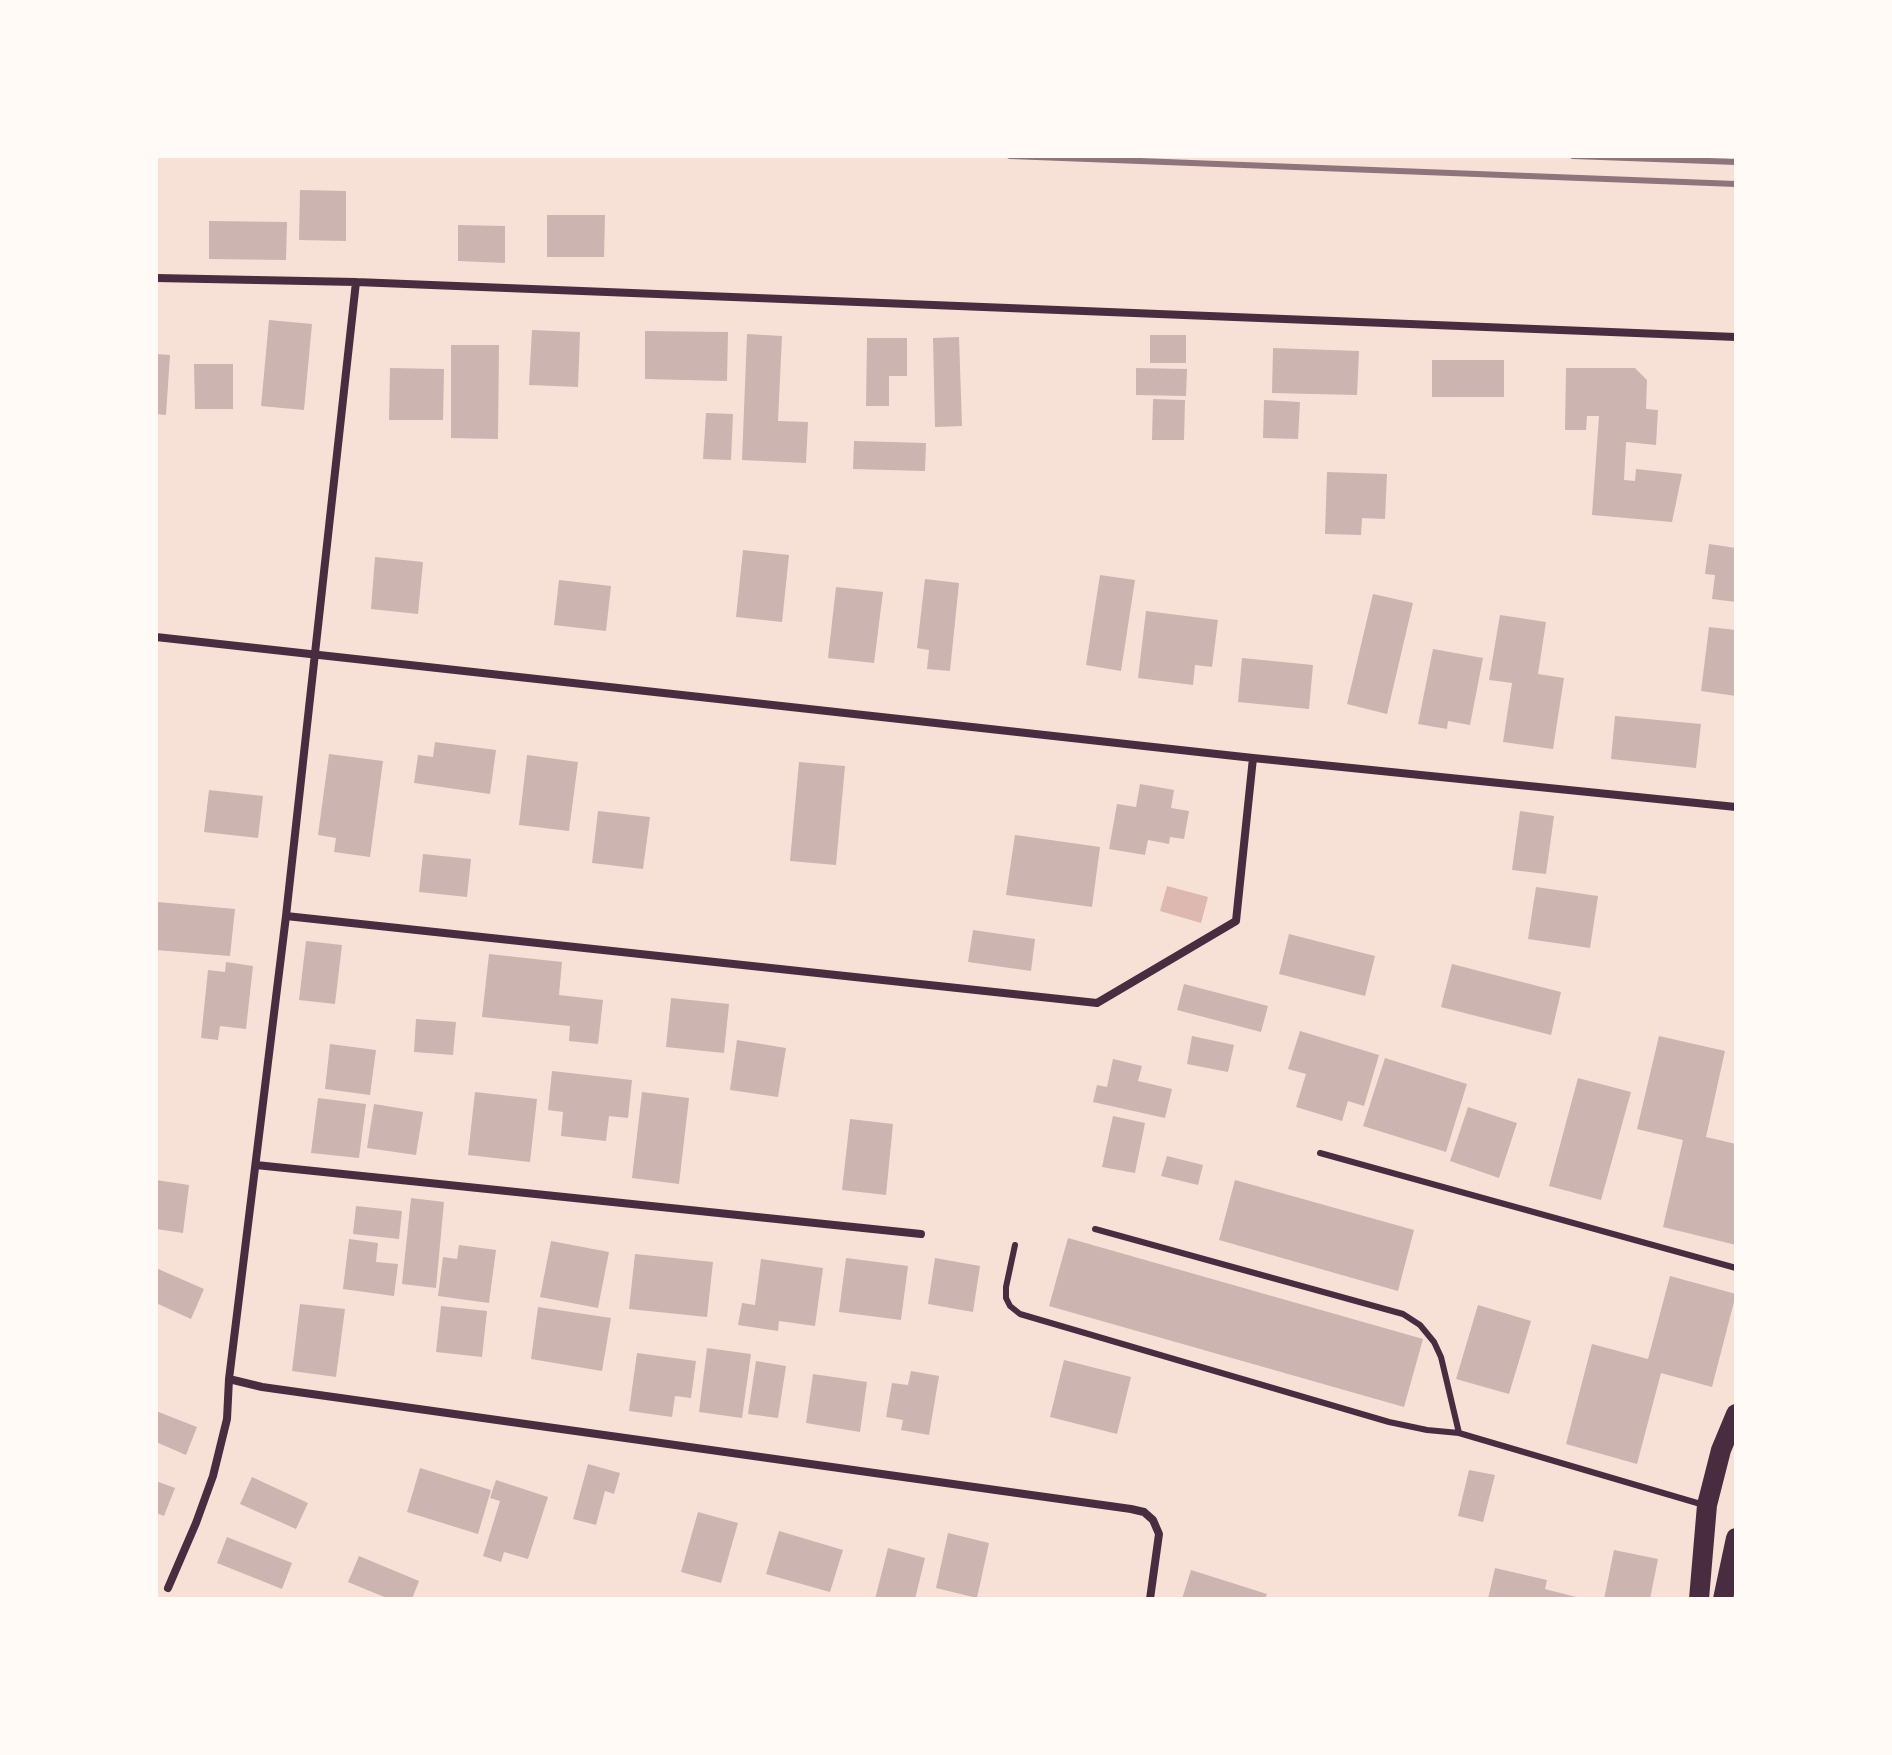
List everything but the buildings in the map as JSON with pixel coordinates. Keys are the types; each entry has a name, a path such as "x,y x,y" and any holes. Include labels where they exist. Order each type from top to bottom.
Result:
{"main road":[{"path":"1699,1599 1707,1505 1721,1450 1736,1414"},
{"path":"1723,1599 1736,1538"}],"street":[{"path":"156,278 356,282 1736,337"},
{"path":"168,1588 213,1476 227,1419 229,1379 286,916 356,282"},
{"path":"156,637 1253,758 1736,807"},
{"path":"286,916 1097,1003 1236,921 1253,758"},
{"path":"256,1165 921,1234"},
{"path":"229,1379 262,1387 1144,1512 1153,1520 1159,1534 1150,1599"}],"lane":[{"path":"1320,1153 1736,1268"},
{"path":"1095,1229 1403,1314 1420,1325 1437,1349 1459,1433"},
{"path":"1015,1245 1006,1298 1020,1314 1389,1422 1459,1433 1707,1505"}],"shaded area":[{"path":"1167,886 1208,897 1201,923 1160,911"}],"railway":[{"path":"1010,156 1736,184"},
{"path":"1573,156 1736,162"}]}
